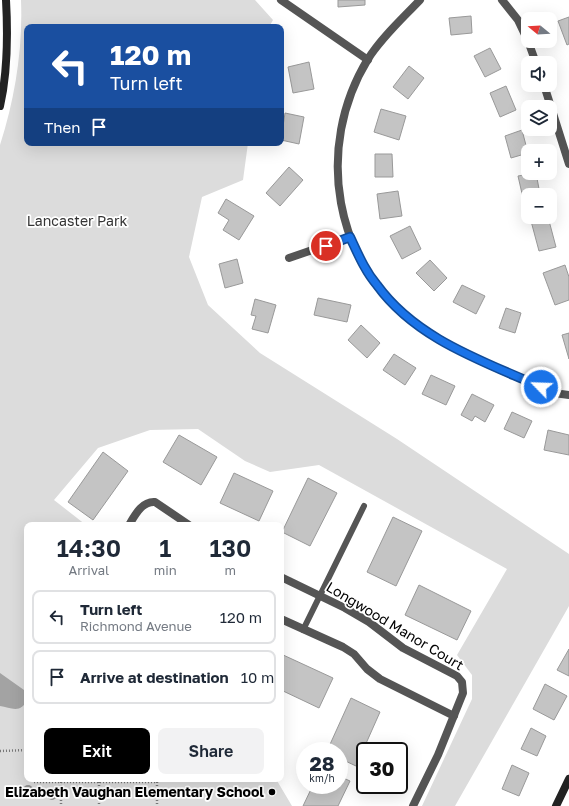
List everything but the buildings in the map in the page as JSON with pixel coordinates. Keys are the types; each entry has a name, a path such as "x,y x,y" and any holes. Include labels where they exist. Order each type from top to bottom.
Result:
{"street":[{"path":"0,106 7,66 8,34 6,0"},
{"path":"281,0 368,60"},
{"path":"420,0 379,43 368,60 348,104 338,146 338,186 343,215 350,237 361,261 377,286 396,307 418,326 446,344 554,393 569,395"},
{"path":"502,0 518,20 521,26"},
{"path":"546,92 569,164"},
{"path":"289,258 350,237"},
{"path":"131,522 144,504 149,501 155,502 185,522"},
{"name":"Longwood Manor Court","path":"284,578 369,622 403,648 457,676 462,682 463,693 454,716 413,806"},
{"path":"284,620 343,647 354,654 380,679 454,716"},
{"path":"556,806 569,779"}],"lane":[{"path":"304,630 364,506"}],"path":[{"path":"0,751 24,750"},
{"path":"34,782 61,782 62,806"},
{"path":"99,782 99,806"},
{"path":"157,782 157,806"}],"green space":[{"name":"Lancaster Park","path":"21,0 255,0 273,20 271,24 24,24 24,146 248,146 243,180 202,197 189,257 208,305 260,353 397,439 569,554 569,606 455,806 422,806 472,699 472,675 457,655 507,569 319,465 270,472 245,461 198,429 150,430 98,448 54,500 82,522 24,522 24,782 278,782 292,806 0,806 0,145 10,109 17,73 21,37"}],"shaded area":[{"path":"0,673 24,690 24,705 16,709 0,706"}],"place":[{"name":"Elizabeth Vaughan Elementary School","path":"272,792"}],"route":[{"path":"326,246 350,237 361,261 377,286 396,307 418,326 446,344 541,387"}]}
